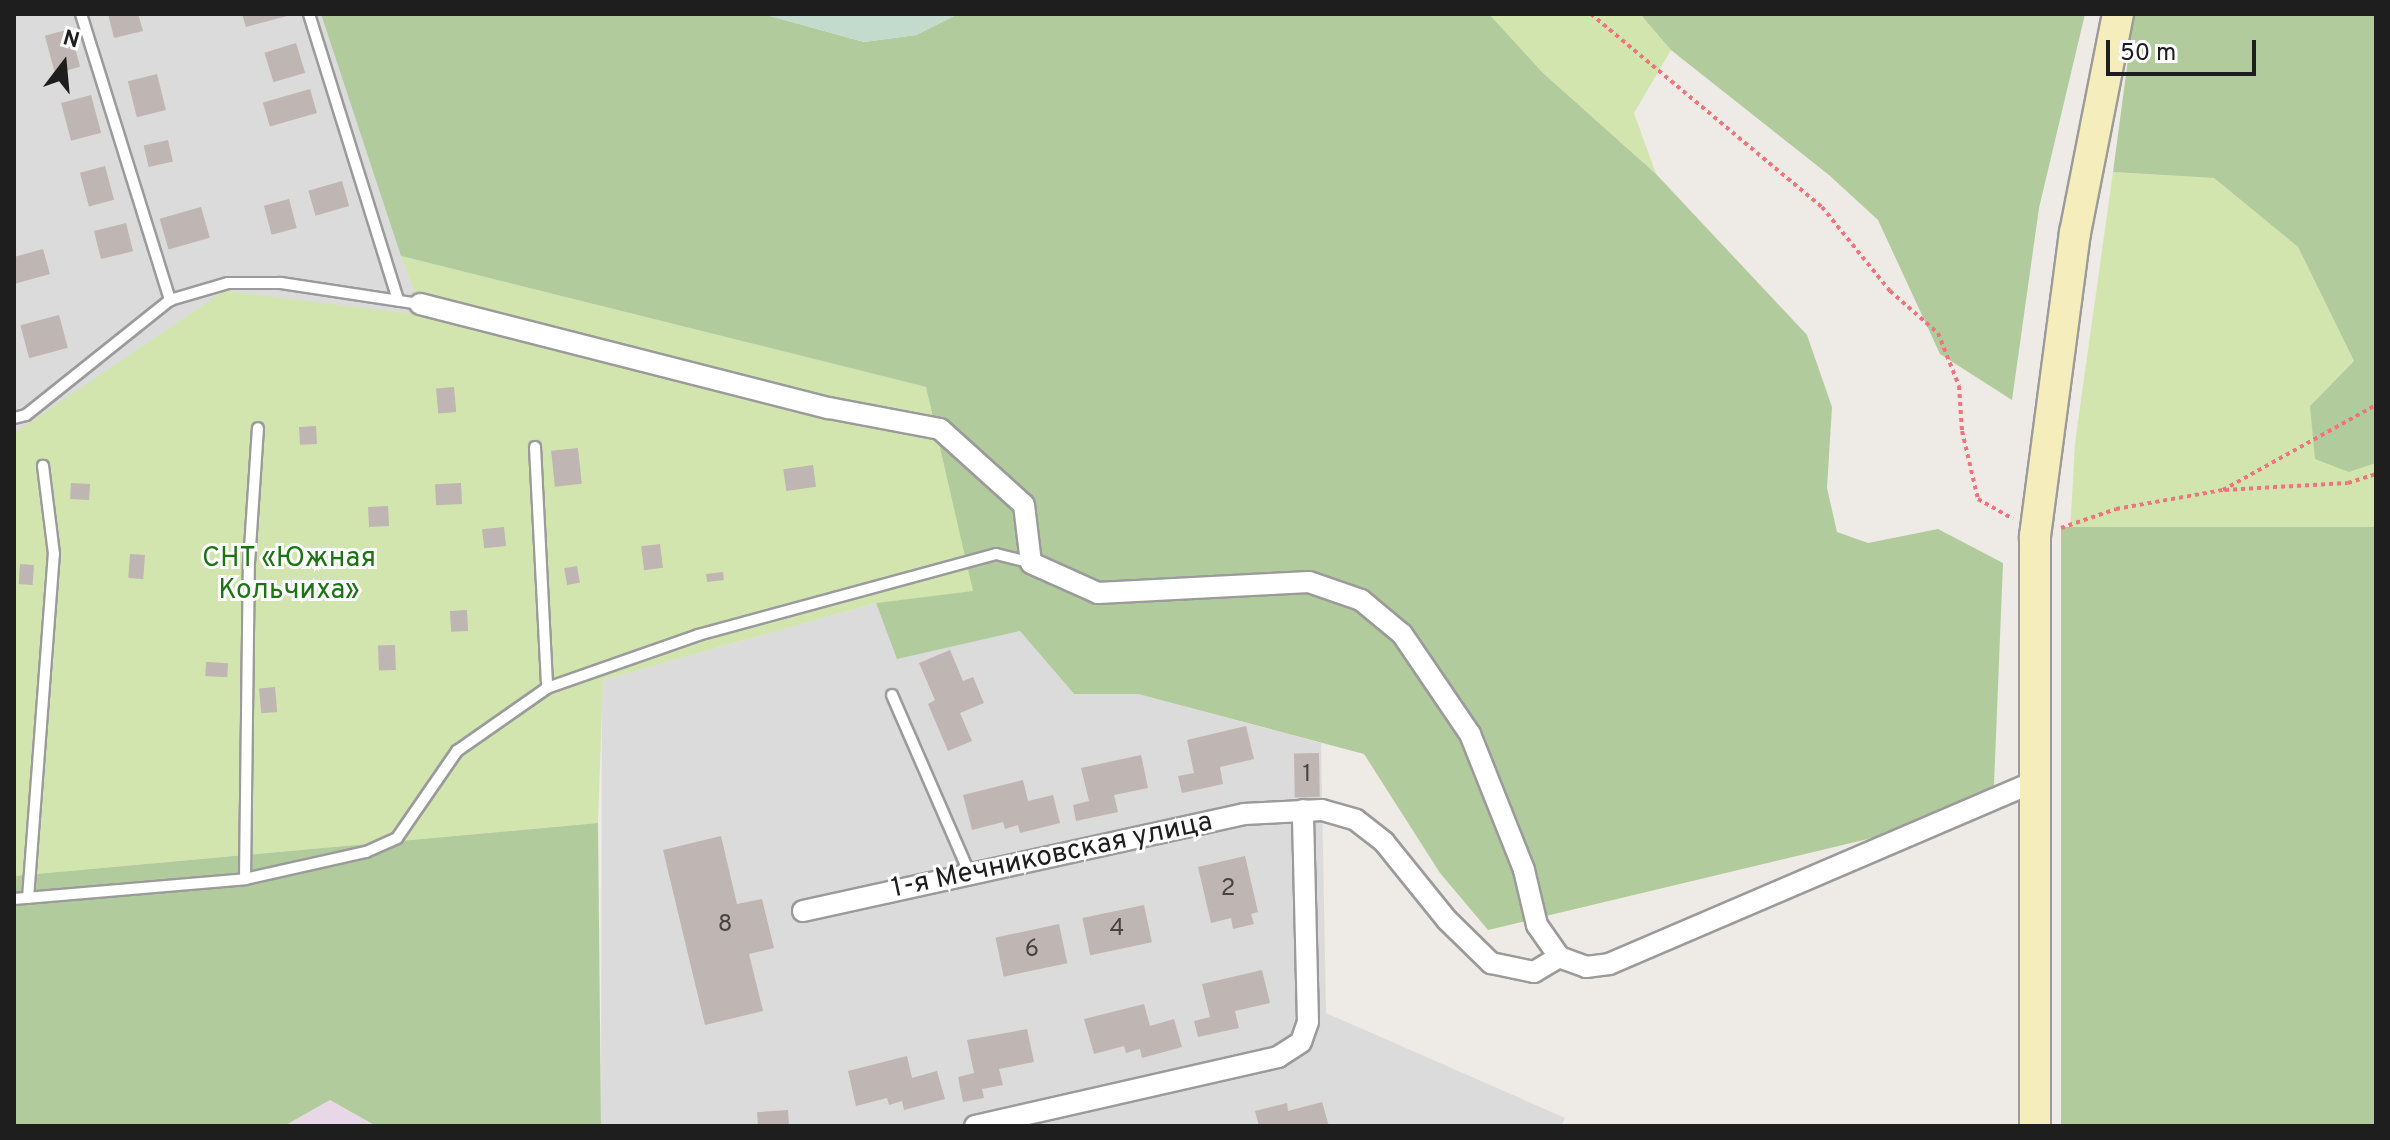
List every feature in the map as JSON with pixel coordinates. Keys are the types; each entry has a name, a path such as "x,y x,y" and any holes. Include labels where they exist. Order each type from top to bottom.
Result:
{"main road":[{"path":"2035,1126 2033,782 2036,531 2075,233 2118,14"}],"street":[{"path":"420,304 829,408 940,429 1024,505 1031,563 1098,593 1309,582 1361,600 1402,634 1470,734 1524,870 1537,925 1559,957 1586,967 1609,964 2033,782"},
{"path":"975,1126 1278,1057 1301,1042 1308,1022 1303,810"},
{"name":"1-я Мечниковская улица","path":"803,911 1244,814 1303,810 1356,820 1384,842 1447,920 1491,963 1534,972 1559,957"}],"lane":[{"path":"81,14 170,300"},
{"path":"309,14 398,300"},
{"path":"14,418 26,415 170,300 228,283 281,283 420,304"},
{"path":"245,879 249,563 258,428"},
{"path":"535,447 547,688"},
{"path":"28,898 54,554 43,466"},
{"path":"14,899 245,879 366,852 397,838 443,765 547,688 698,635 996,554 1031,563"},
{"path":"892,695 970,874"}],"path":[{"path":"1591,14 1822,207 1890,291 1938,333 1959,386 1962,431 1978,499 2011,519 2036,531 2116,509 2223,490 2348,483 2376,474"},
{"path":"2223,490 2376,405"}],"shaded area":[{"path":"14,14 321,14 424,315 14,433"},
{"path":"876,603 897,658 1020,631 1074,694 1138,694 1321,743 1326,1013 1565,1118 1561,1126 601,1126 602,680"},
{"path":"330,1100 376,1126 284,1126"}],"green space":[{"path":"321,14 763,14 864,42 916,35 958,14 1489,14 1543,73 1656,174 1807,335 1832,407 1827,488 1837,532 1868,543 1938,529 2003,563 1993,809 1488,930 1440,873 1364,754 1138,694 1074,694 1020,631 897,659 876,603 973,591 926,387 401,256"},
{"path":"763,14 958,14 916,35 864,42"},
{"path":"1489,14 1640,14 1671,50 1634,113 1656,174 1543,73"},
{"path":"1640,14 2085,14 2039,208 2012,400 1940,354 1878,220 1829,175 1671,50"},
{"path":"2134,14 2376,14 2376,463 2349,472 2315,459 2310,406 2354,361 2298,247 2214,178 2113,172"},
{"path":"2113,172 2214,178 2298,247 2354,361 2310,406 2349,472 2376,463 2376,527 2067,588 2075,443"},
{"name":"СНТ «Южная Кольчиха»","path":"401,256 926,387 974,592 876,603 603,680 598,823 14,876 14,433 224,291 423,315"},
{"path":"2061,527 2376,527 2376,1126 2061,1126"},
{"path":"598,823 601,1126 376,1126 330,1100 284,1126 14,1126 14,876"}],"building":[{"path":"108,14 138,14 143,31 114,38"},
{"path":"242,14 290,14 291,15 246,27"},
{"path":"70,29 80,67 55,73 45,36"},
{"path":"296,43 305,73 274,82 264,53"},
{"path":"157,74 166,110 137,117 128,81"},
{"path":"310,89 317,113 270,127 263,103"},
{"path":"91,95 101,133 71,141 61,103"},
{"path":"168,140 173,161 149,167 144,146"},
{"path":"105,166 114,200 89,207 80,173"},
{"path":"342,181 349,206 316,216 308,191"},
{"path":"289,199 297,228 272,235 264,206"},
{"path":"201,207 210,238 168,250 160,219"},
{"path":"126,223 133,251 101,259 94,231"},
{"path":"43,249 50,274 14,284 14,257"},
{"path":"59,315 68,348 29,358 20,325"},
{"path":"454,387 456,412 438,413 436,389"},
{"path":"316,426 317,444 300,445 299,427"},
{"path":"578,448 582,484 555,487 551,451"},
{"path":"813,465 816,487 786,491 783,469"},
{"path":"71,483 90,484 89,500 70,499"},
{"path":"461,483 462,504 436,505 435,484"},
{"path":"388,506 389,526 369,527 368,507"},
{"path":"504,527 506,546 484,548 482,529"},
{"path":"660,544 663,568 644,570 641,546"},
{"path":"130,554 145,555 143,579 128,578"},
{"path":"20,564 34,565 33,585 19,584"},
{"path":"577,566 580,583 567,585 564,568"},
{"path":"723,572 724,580 707,582 706,574"},
{"path":"467,610 468,631 451,632 450,611"},
{"path":"395,645 396,670 379,671 378,646"},
{"path":"950,650 963,681 973,677 984,703 960,713 972,741 948,751 928,704 935,700 919,663"},
{"path":"206,662 228,663 227,677 205,676"},
{"path":"275,687 277,712 261,713 259,688"},
{"path":"1246,726 1254,759 1220,767 1223,784 1182,793 1178,776 1194,773 1187,740"},
{"path":"1294,753 1319,753 1320,797 1295,797"},
{"path":"1141,755 1148,788 1114,795 1118,812 1076,821 1073,805 1089,801 1081,768"},
{"path":"1023,780 1028,801 1053,795 1060,823 1020,833 1018,825 1005,829 1003,822 972,830 963,795"},
{"path":"721,836 737,904 762,899 774,948 749,954 763,1011 705,1025 663,850"},
{"path":"1245,856 1258,912 1251,914 1254,924 1233,929 1231,918 1211,923 1198,867"},
{"path":"1144,905 1152,942 1090,955 1082,918"},
{"path":"1059,924 1067,963 1004,977 995,938"},
{"path":"1262,970 1270,1003 1235,1011 1239,1028 1198,1037 1194,1021 1210,1017 1202,984"},
{"path":"1144,1004 1150,1026 1174,1019 1182,1047 1142,1058 1140,1049 1126,1053 1124,1046 1094,1054 1084,1019"},
{"path":"1027,1029 1034,1062 999,1069 1003,1085 982,1089 984,1098 963,1102 958,1077 974,1073 967,1040"},
{"path":"907,1056 912,1078 937,1071 945,1099 904,1110 902,1101 889,1105 887,1098 856,1106 848,1071"},
{"path":"1322,1102 1329,1126 1259,1126 1255,1111 1287,1103 1288,1111"},
{"path":"788,1110 789,1126 758,1126 757,1112"}]}
